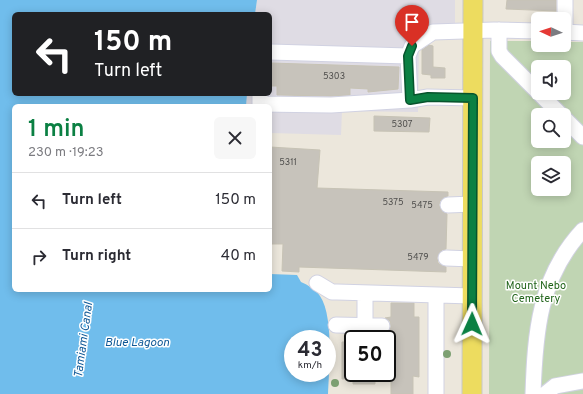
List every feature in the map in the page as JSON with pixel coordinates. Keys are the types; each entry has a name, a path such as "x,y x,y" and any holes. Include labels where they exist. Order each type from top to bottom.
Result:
{"main road":[{"path":"472,394 473,0"}],"street":[{"path":"565,0 565,12"},
{"path":"499,30 499,51 531,86"},
{"path":"410,100 408,56 412,46 433,32 499,30 531,31"},
{"path":"571,32 583,33"},
{"path":"272,52 408,56"},
{"path":"272,104 331,105 410,100 428,97 473,98"},
{"path":"545,100 554,108"},
{"path":"571,125 583,137"},
{"path":"448,205 473,204"},
{"path":"533,394 537,331 547,290 552,277 566,252 583,230"},
{"path":"446,258 473,259"},
{"path":"317,283 332,292 472,296"},
{"path":"365,293 365,325"},
{"path":"436,295 436,394"},
{"path":"336,325 382,326"},
{"path":"534,372 545,381 550,390 583,381"}],"shaded area":[{"path":"257,0 455,0 455,39 419,39 418,112 342,111 341,135 272,133 272,104 246,104 247,96 272,96 272,12 255,12"}],"green space":[{"name":"Mount Nebo Cemetery","path":"490,41 531,41 531,52 571,52 571,42 583,42 583,394 489,394"}],"water":[{"name":"Blue Lagoon","path":"0,0 257,0 255,12 12,12 12,96 247,96 246,104 12,104 12,292 272,292 272,274 297,275 301,282 312,288 320,296 324,305 329,330 284,330 284,382 329,382 328,394 0,394"}],"building":[{"path":"507,0 556,0 556,11 506,9"},
{"path":"429,45 433,46 433,67 445,68 445,78 431,78 431,75 422,74 422,50"},
{"path":"272,63 399,67 398,89 368,92 368,89 350,88 350,95 331,96 277,95 277,86 272,86"},
{"path":"374,116 430,118 429,132 374,131"},
{"path":"272,147 320,150 317,188 448,192 448,196 440,201 439,205 441,210 447,214 446,249 439,253 437,258 438,263 446,267 446,272 299,267 299,272 282,271 283,244 272,244"},
{"path":"391,303 414,303 414,317 419,317 419,377 413,376 413,394 391,394 391,382 396,382 396,330 390,330 391,327 390,321 385,318 391,317"},
{"path":"342,342 344,342 344,379 342,379"},
{"path":"353,382 375,382 375,384 353,384"}],"route":[{"path":"412,46 408,56 410,100 428,97 473,98 472,324"}],"water label":[{"name":"Tamiami Canal","path":"83,340"}]}
